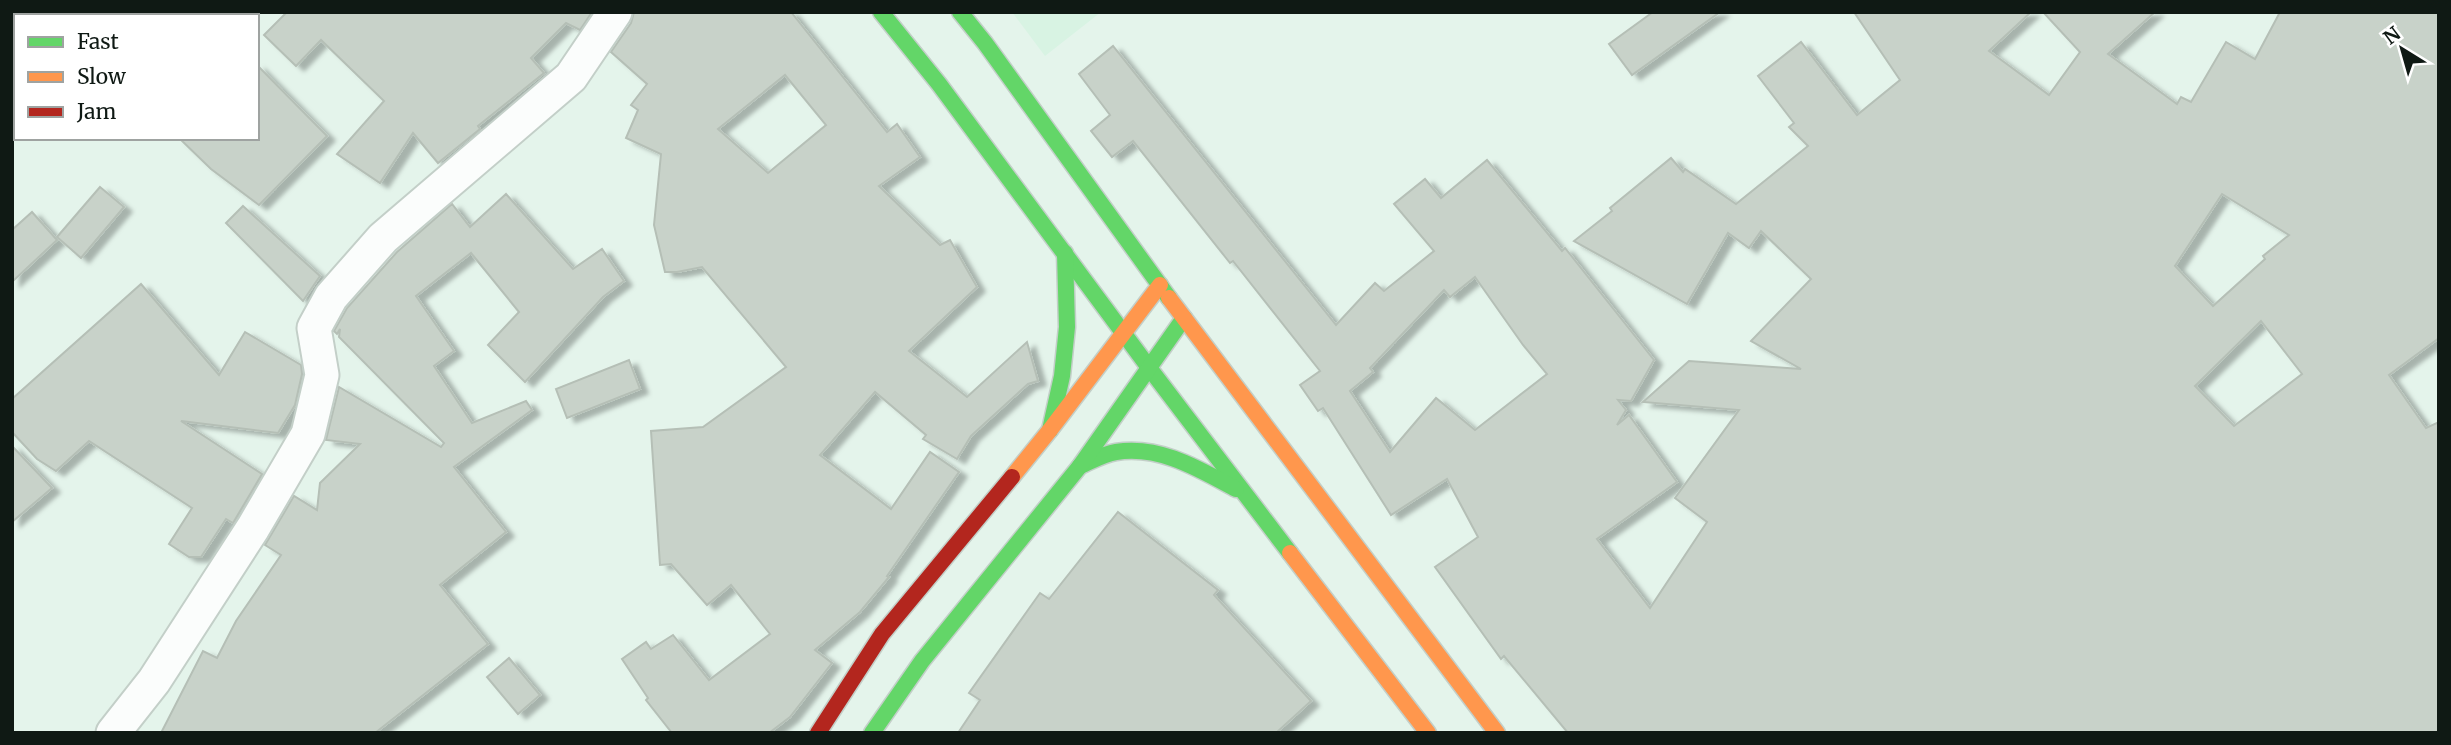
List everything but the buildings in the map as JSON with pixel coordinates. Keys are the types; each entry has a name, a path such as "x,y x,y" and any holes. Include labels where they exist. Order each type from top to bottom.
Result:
{"main road":[{"path":"881,12 939,84 1150,369 1428,733"},
{"path":"960,12 1184,318 1497,733"},
{"path":"1050,429 1062,376 1068,327 1065,253"},
{"path":"818,733 882,634 1050,429 1160,285"},
{"path":"872,733 922,661 1080,466 1184,318"},
{"path":"1080,466 1117,452 1153,453 1190,465 1245,494"}],"street":[{"path":"113,733 153,681 253,528 308,434 322,375 314,328 331,297 383,238 571,77 615,12"}],"shaded area":[{"path":"1012,12 1101,12 1045,56"}],"traffic: fast":[{"path":"881,12 939,84 1290,553"},
{"path":"960,12 1169,298"},
{"path":"1050,430 1062,376 1067,327 1065,253"},
{"path":"872,733 922,661 1080,466 1184,318"},
{"path":"1080,466 1111,453 1148,452 1179,460 1236,489"}],"traffic: slow":[{"path":"1012,477 1160,285"},
{"path":"1169,298 1497,733"},
{"path":"1290,553 1428,733"}],"traffic: jam":[{"path":"818,733 882,634 1012,477"}]}
